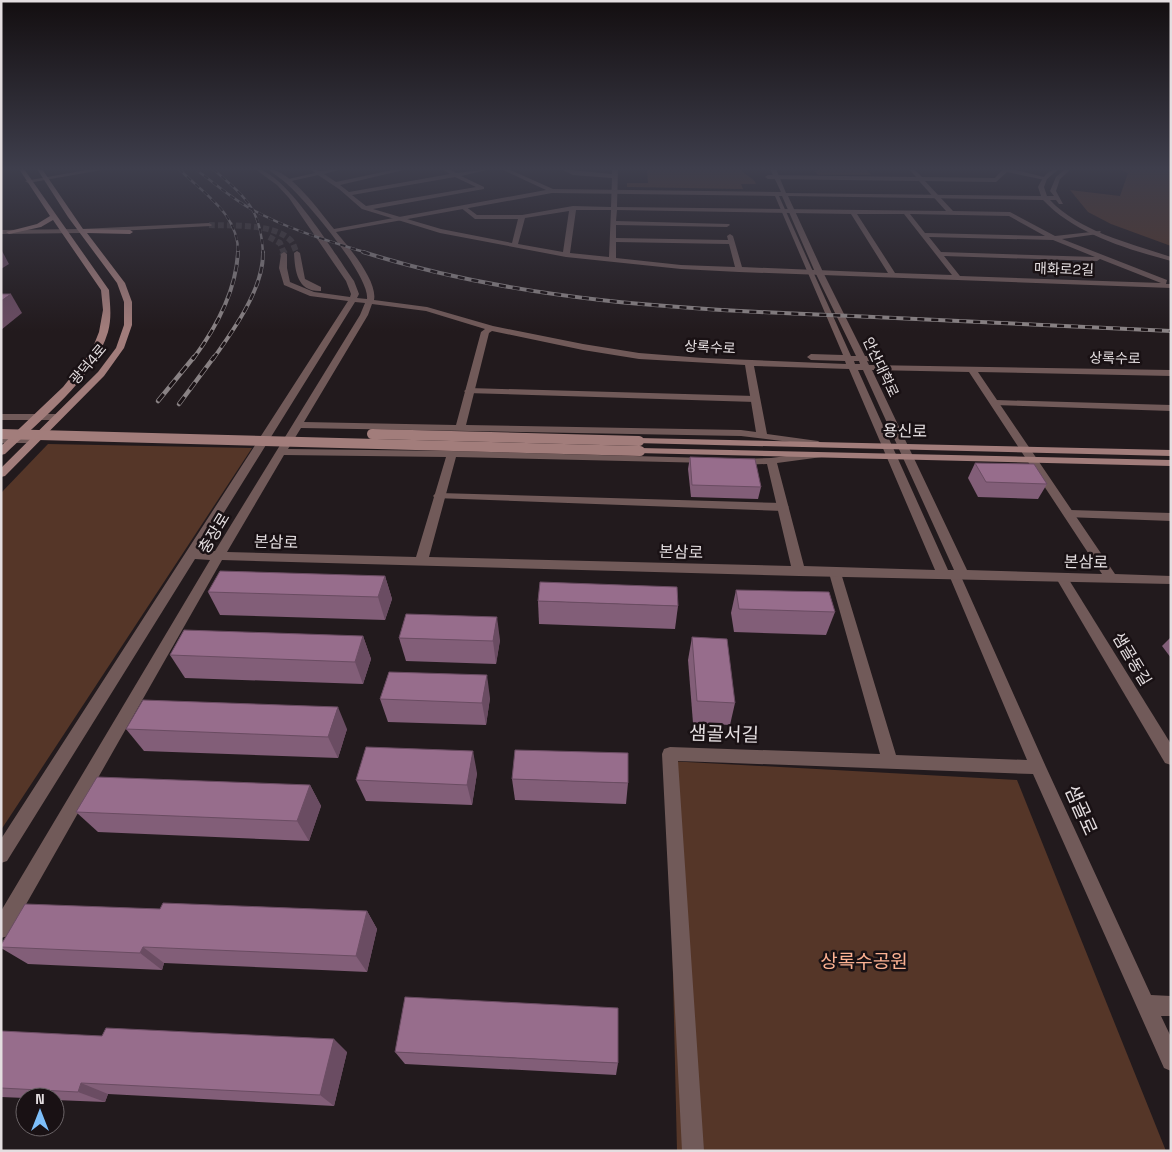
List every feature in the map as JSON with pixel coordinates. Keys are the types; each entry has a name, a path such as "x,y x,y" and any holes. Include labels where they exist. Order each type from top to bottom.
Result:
{"main road":[{"path":"5,232 39,226 44,223"},
{"name":"광덕4로","path":"1,452 86,367 101,339 107,314 104,290 59,223"},
{"name":"광덕4로","path":"1,474 101,374 120,348 128,325 128,302 121,283 97,248 76,223"},
{"path":"81,231 130,232"},
{"path":"106,239 130,232"},
{"path":"1,426 639,446"},
{"path":"1,434 639,446"},
{"name":"용신로","path":"639,446 822,450 908,457 1171,464"},
{"name":"용신로","path":"822,450 903,446 1171,453"}],"street":[{"path":"309,223 350,281 354,297"},
{"path":"325,223 366,279 371,298"},
{"path":"332,231 377,223"},
{"name":"매화로2길","path":"411,223 440,231 514,246 612,261 740,270 1171,285"},
{"path":"514,246 520,223"},
{"path":"566,255 571,223"},
{"path":"612,261 614,223 728,225 740,270"},
{"name":"안산대학로","path":"792,223 808,272 849,358 891,456 954,576"},
{"name":"안산대학로","path":"794,223 908,457 954,576"},
{"path":"861,223 894,275"},
{"path":"914,223 957,277"},
{"path":"1026,223 1054,238 1105,260 1171,285"},
{"path":"1078,223 1171,259"},
{"path":"1090,223 1133,242 1171,255"},
{"path":"5,232 207,228 130,232"},
{"path":"924,235 1054,238 1098,232"},
{"path":"613,240 732,242"},
{"name":"상록수로","path":"297,253 299,276 305,285 354,297"},
{"name":"상록수로","path":"284,254 283,268 287,283 313,294 426,301 517,326 599,343 659,351 719,355 849,358 864,363 972,369 1171,373"},
{"path":"939,254 1105,260"},
{"name":"충장로","path":"1,855 354,297"},
{"name":"상록수로","path":"371,298 427,309 491,328 583,347 639,356 853,367 864,363 1171,366"},
{"name":"충장로","path":"1,930 218,556 364,315 371,298"},
{"path":"460,428 485,332 491,328"},
{"path":"749,363 762,436"},
{"path":"972,369 1112,579"},
{"path":"469,391 755,398"},
{"path":"996,403 1171,408"},
{"path":"1,417 57,417"},
{"path":"299,425 741,434 762,436 822,450"},
{"path":"1,440 34,440"},
{"path":"281,452 452,454 747,462 771,461 822,450"},
{"path":"421,562 452,454"},
{"path":"771,461 800,572"},
{"path":"439,496 783,507"},
{"path":"1070,514 1171,516"},
{"name":"본삼로","path":"191,555 834,573 1171,580"},
{"path":"834,573 890,761 1038,767"},
{"name":"샘골로","path":"954,576 1171,1061"},
{"name":"샘골동길","path":"1062,578 1171,758"},
{"name":"샘골서길","path":"693,1151 670,754 890,761"},
{"path":"1145,1005 1171,1006"}],"green space":[{"path":"1109,223 1171,223 1171,246"},
{"path":"48,444 252,448 1,830 1,493"},
{"name":"상록수공원","path":"668,761 1017,780 1166,1151 677,1151"}],"building":[{"path":"1,294 11,294 1,301"},
{"path":"690,457 755,459 761,487 692,485"},
{"path":"975,463 1034,464 1047,484 986,482"},
{"path":"220,571 385,576 378,597 208,592"},
{"path":"540,582 677,587 678,606 538,601"},
{"path":"736,590 829,592 835,612 739,609"},
{"path":"406,614 497,617 493,641 399,638"},
{"path":"184,630 363,636 355,662 170,655"},
{"path":"692,637 727,639 735,703 697,701"},
{"path":"389,672 487,675 482,703 380,699"},
{"path":"143,700 338,707 328,737 126,729"},
{"path":"366,747 473,751 467,785 356,780"},
{"path":"515,750 628,753 628,783 512,779"},
{"path":"97,777 310,785 297,821 76,812"},
{"path":"163,903 367,911 356,956 143,947 140,953 1,947 25,904 160,909"},
{"path":"405,997 618,1008 618,1063 395,1052"},
{"path":"106,1028 334,1039 320,1095 81,1083 78,1092 65,1091 65,1087 1,1088 1,1031 102,1036"}],"tunnel":[{"path":"209,225 253,227 276,231 292,242 297,253"},
{"path":"269,237 280,243 284,253"}],"railway":[{"path":"230,223 237,239 238,252"},
{"path":"258,223 263,252"},
{"path":"279,223 310,235 367,253"},
{"path":"193,359 217,322 229,295 238,252"},
{"path":"213,359 238,322 253,294 262,266 263,252"},
{"path":"363,252 423,269 483,282 544,293 605,300 729,310 1171,331"},
{"path":"158,401 194,357"},
{"path":"179,404 214,357"}]}
